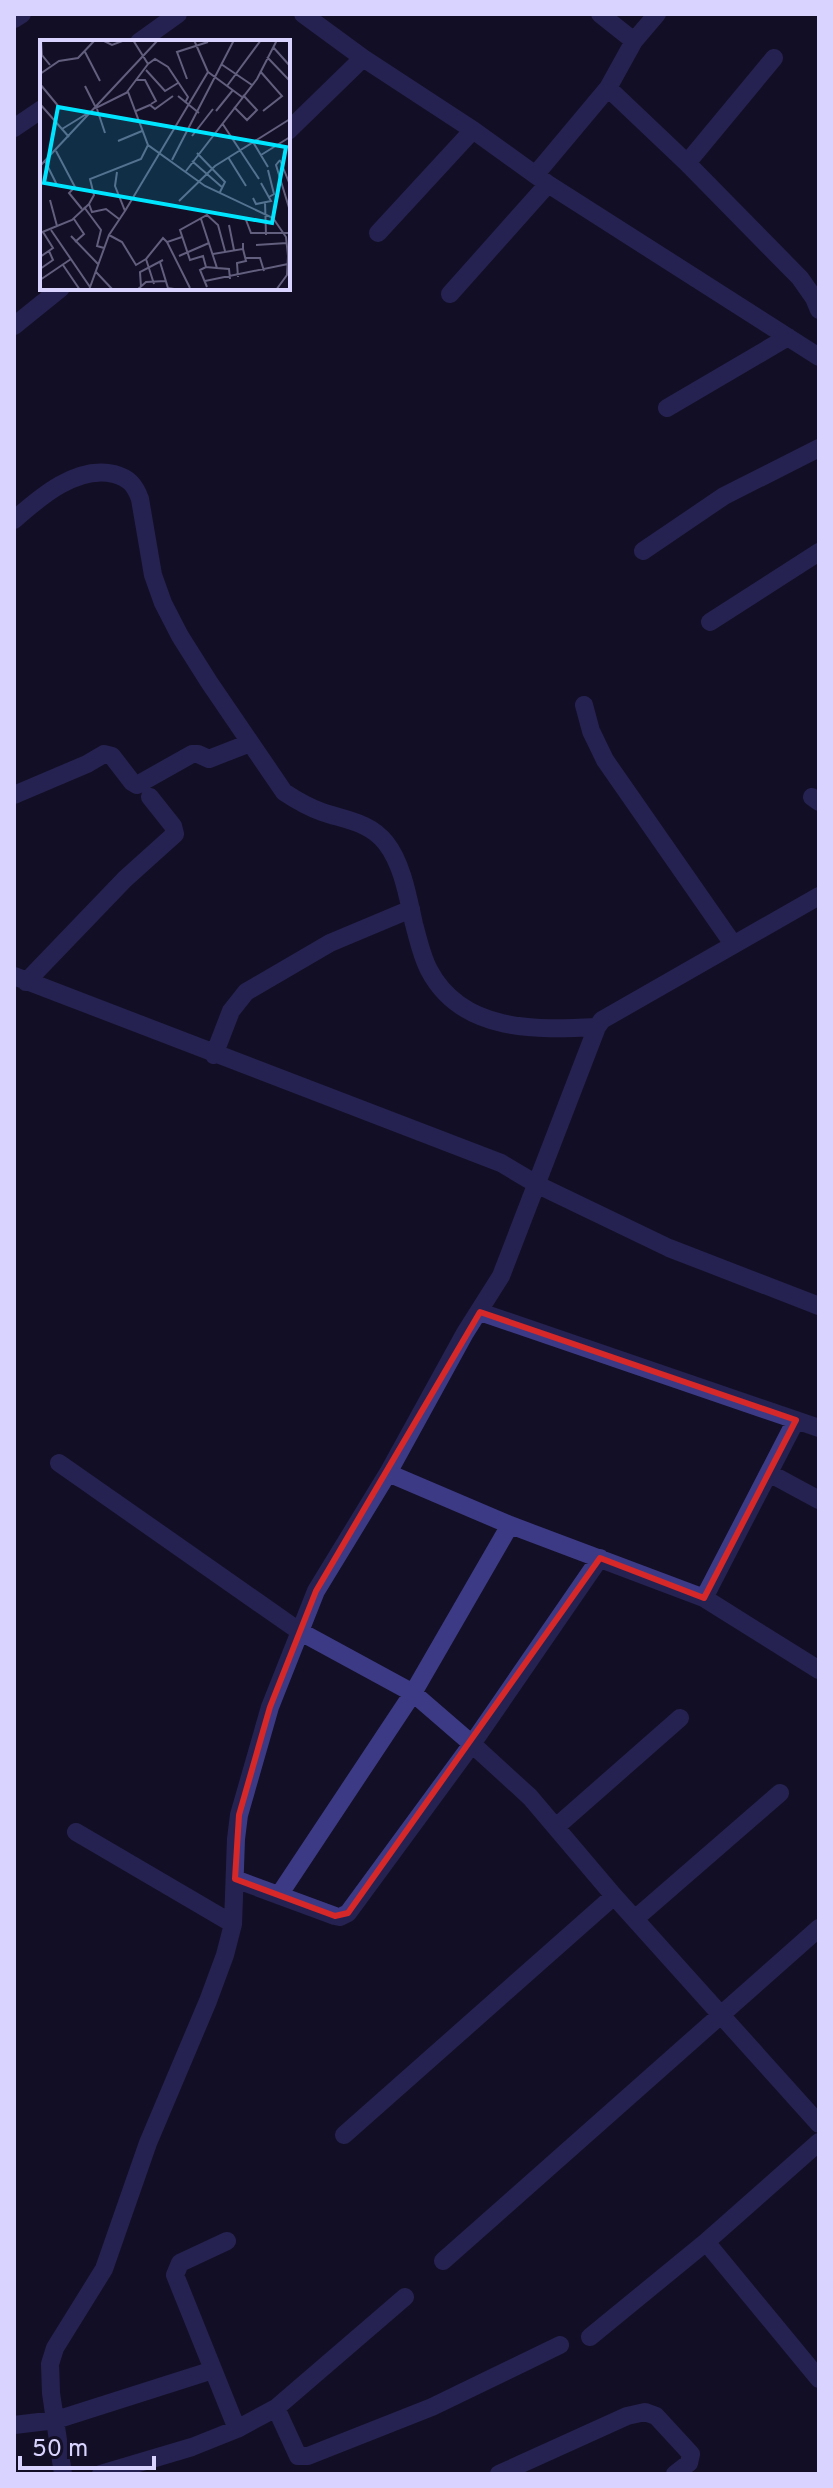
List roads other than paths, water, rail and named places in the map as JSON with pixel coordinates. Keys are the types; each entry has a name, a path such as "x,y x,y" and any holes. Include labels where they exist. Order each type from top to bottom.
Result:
{"street":[{"path":"14,19 22,14"},
{"path":"142,40 178,14"},
{"path":"303,14 542,179 788,337 816,350"},
{"path":"600,14 634,41"},
{"path":"450,294 542,179 608,88 634,41 657,14"},
{"path":"290,129 363,58"},
{"path":"687,163 774,58"},
{"path":"608,88 800,278 819,310"},
{"path":"14,128 40,110"},
{"path":"378,233 473,130"},
{"path":"14,326 59,290"},
{"path":"667,408 788,337"},
{"path":"643,551 724,496 819,448"},
{"path":"14,520 53,490 77,477 103,472 128,480 136,487 140,499 153,575 180,636 284,792 323,813 359,822 385,841 396,863 427,967 436,982 463,1007 495,1022 532,1029 597,1027"},
{"path":"710,622 819,552"},
{"path":"584,705 591,731 605,760 733,944"},
{"path":"14,795 75,770 104,754 112,756 137,785 192,754 209,759 250,743"},
{"path":"150,797 173,826 175,834 20,979 501,1163 538,1185 669,1248 819,1306"},
{"path":"63,2474 49,2378 50,2364 55,2348 104,2269 148,2143 208,2001 233,1924 239,1815 270,1707 316,1591 388,1473 457,1346 501,1276 597,1027 607,1016 819,896"},
{"path":"214,1055 231,1011 246,992 330,943 411,909"},
{"path":"480,1312 819,1428"},
{"path":"704,1598 796,1420"},
{"path":"59,1463 299,1631 413,1693 530,1797 614,1896 817,2117"},
{"path":"388,1473 510,1525 704,1598 819,1670"},
{"path":"769,1473 819,1500"},
{"path":"279,1895 413,1693 510,1525"},
{"path":"235,1879 335,1916 348,1913 472,1744 600,1558"},
{"path":"556,1827 680,1718"},
{"path":"636,1918 780,1793"},
{"path":"76,1832 233,1924"},
{"path":"344,2135 614,1896"},
{"path":"443,2261 819,1928"},
{"path":"590,2337 706,2242 819,2142"},
{"path":"227,2241 180,2263 175,2275 237,2429"},
{"path":"706,2242 819,2379"},
{"path":"101,2474 192,2447 237,2429 276,2408 405,2297"},
{"path":"276,2408 298,2456 308,2456 432,2407 560,2345"},
{"path":"14,2425 56,2420 213,2370"},
{"path":"499,2474 627,2416 645,2412 656,2416 691,2454 689,2463 675,2474"}]}
